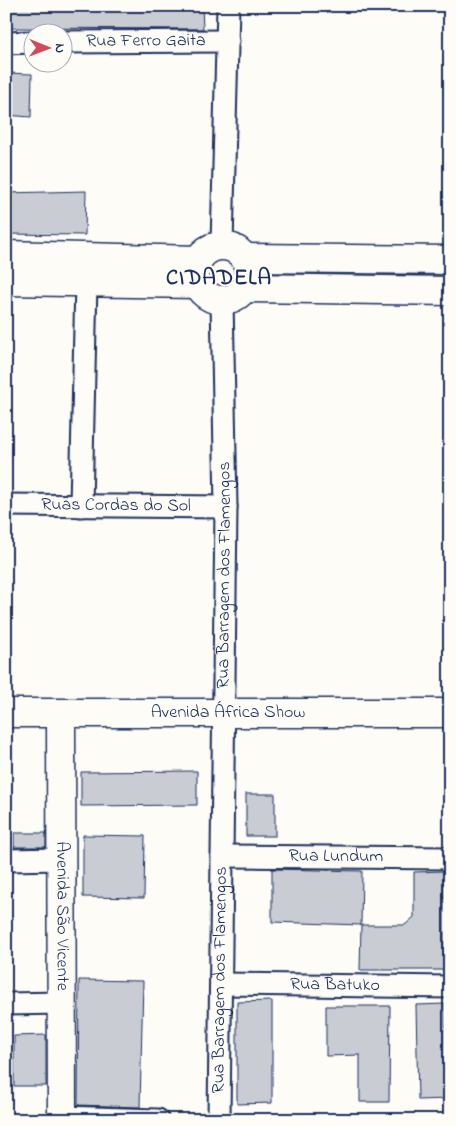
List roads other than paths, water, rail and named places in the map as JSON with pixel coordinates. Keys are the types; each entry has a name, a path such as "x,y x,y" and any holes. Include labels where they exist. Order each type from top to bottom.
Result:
{"street":[{"path":"228,6 233,252 249,275 233,294"},
{"name":"Rua Ferro Gaita","path":"72,42 228,41"},
{"path":"6,43 22,42"},
{"path":"450,260 233,252 209,249 198,272 208,295 450,291"},
{"path":"6,256 198,272"},
{"path":"6,281 86,282 198,272"},
{"path":"81,506 86,282"},
{"name":"Rua Barragem dos Flamengos","path":"219,1120 226,507 233,294"},
{"name":"Ruas Cordas do Sol","path":"6,505 226,507"},
{"name":"Avenida África Show","path":"6,714 450,713"},
{"name":"Avenida São Vicente","path":"61,714 63,859 62,1118"},
{"name":"Rua Lundum","path":"222,856 450,858"},
{"path":"6,860 63,859"},
{"name":"Rua Batuko","path":"221,984 450,986"},
{"path":"6,1004 63,1003"},
{"path":"62,1118 158,1120"}],"district":[{"name":"CIDADELA","path":"219,279"}]}
